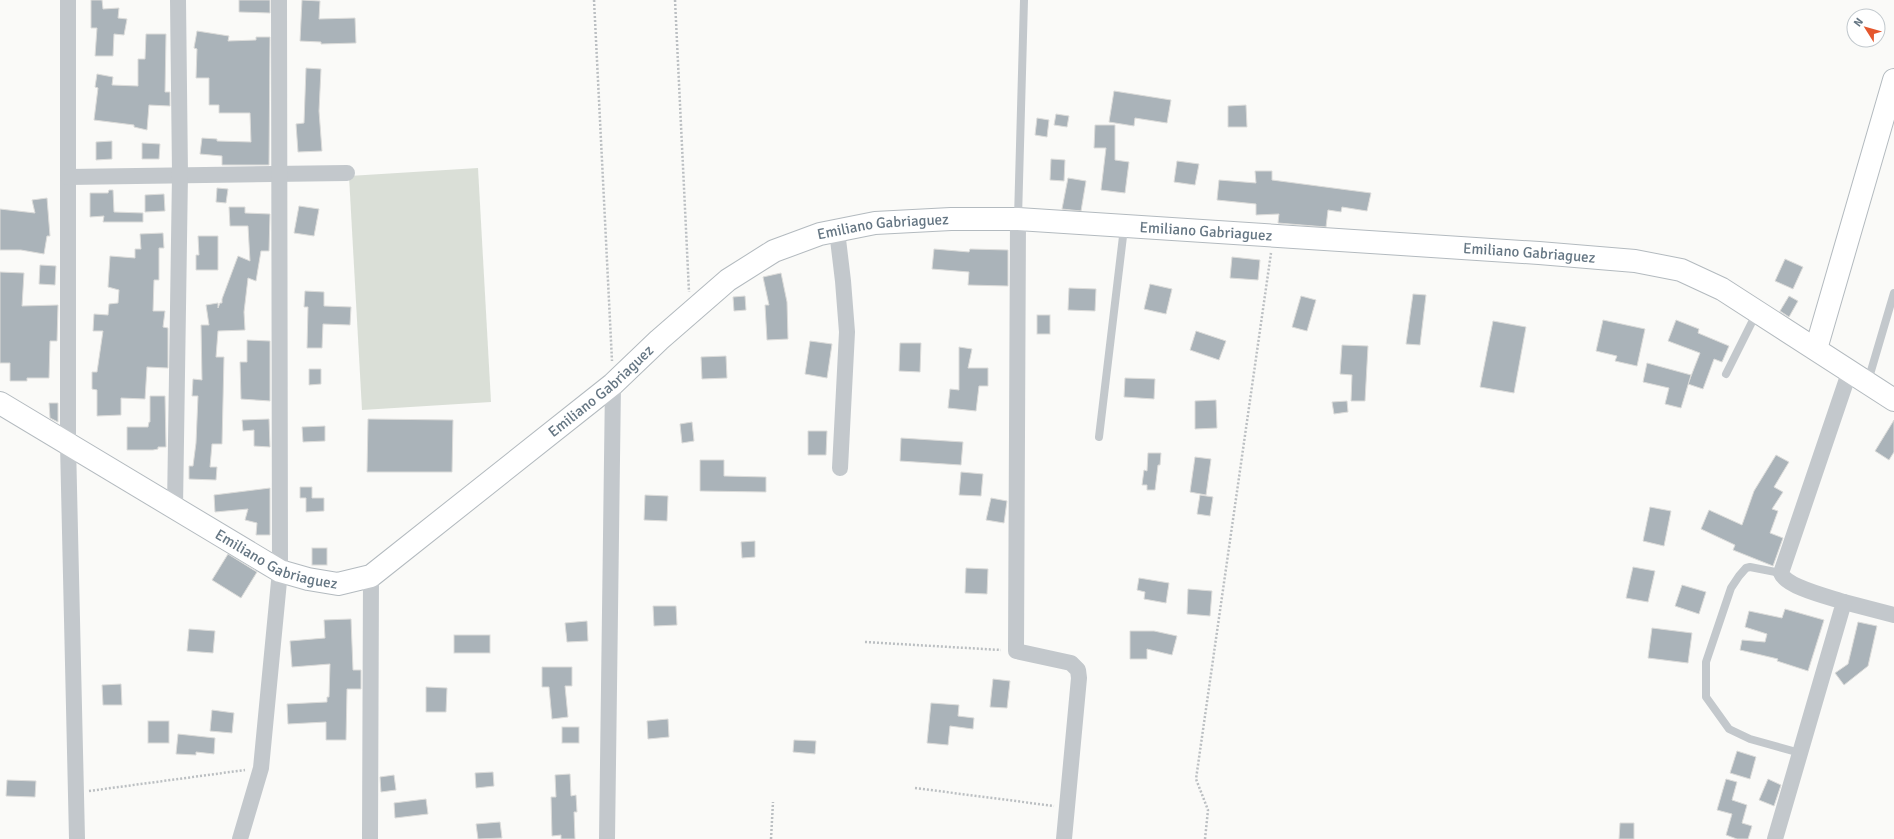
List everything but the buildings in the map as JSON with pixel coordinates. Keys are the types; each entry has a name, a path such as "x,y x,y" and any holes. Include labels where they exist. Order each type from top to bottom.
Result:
{"main road":[{"path":"1816,349 1894,80"},
{"name":"Emiliano Gabriaguez","path":"0,403 280,571 308,579 338,584 371,576 613,384 659,340 728,280 774,251 820,234 875,223 951,219 1018,219 1539,253 1635,261 1681,270 1722,289 1850,370 1894,400"}],"street":[{"path":"68,0 68,444 77,839"},
{"path":"174,508 180,174 178,0"},
{"path":"240,839 261,768 280,571 278,173 279,0"},
{"path":"68,177 180,174 347,173"},
{"path":"1018,219 1016,651 1071,663 1078,670 1079,678 1064,839"},
{"path":"837,231 844,281 846,332 840,468"},
{"path":"1850,370 1781,573 1786,580 1796,585 1844,602 1894,615"},
{"path":"607,839 613,384"},
{"path":"370,839 371,576"},
{"path":"1775,839 1844,602"}],"lane":[{"path":"1018,219 1024,0"},
{"path":"1099,438 1124,226"},
{"path":"1868,382 1894,292"},
{"path":"1726,374 1757,312"},
{"path":"1781,573 1750,567 1746,568 1736,580 1706,662 1706,697 1729,729 1750,740 1800,753"}],"path":[{"path":"594,0 613,384"},
{"path":"675,0 690,314"},
{"path":"1205,839 1208,810 1196,779 1274,236"},
{"path":"865,642 1016,651"},
{"path":"77,792 261,768"},
{"path":"915,788 1066,808"},
{"path":"771,839 773,802"}],"shaded area":[{"path":"478,168 491,402 362,410 349,176"}]}
